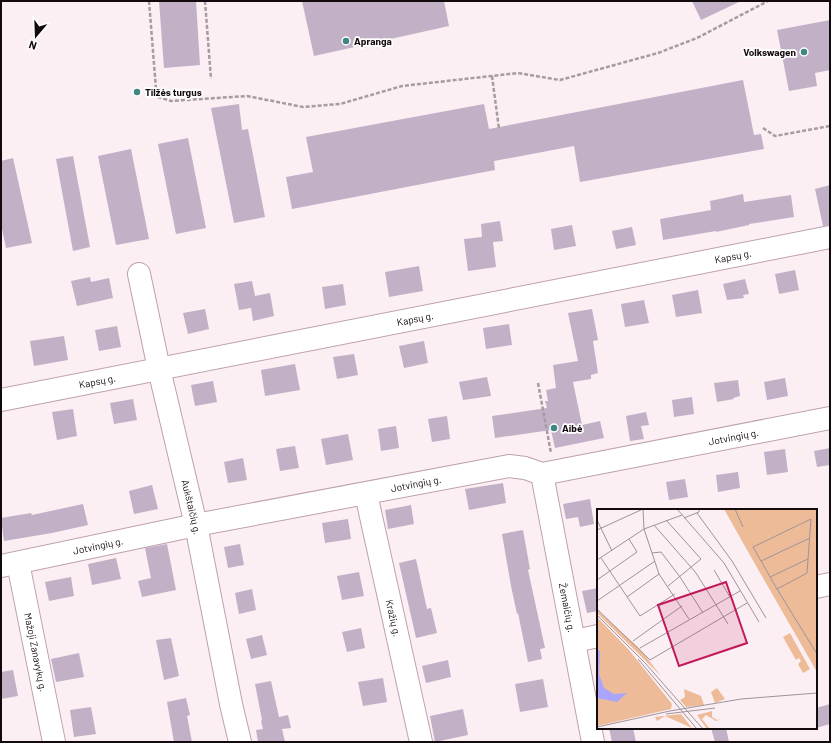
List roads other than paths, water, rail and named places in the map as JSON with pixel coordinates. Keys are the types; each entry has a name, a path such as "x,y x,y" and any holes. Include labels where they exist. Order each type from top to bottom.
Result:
{"street":[{"name":"Kapsų g.","path":"1,400 830,237"},
{"name":"Aukštaičių g.","path":"139,274 159,369 196,525 229,696 240,742"},
{"name":"Jotvingių g.","path":"9,565 196,525 509,466 548,473 830,418"},
{"name":"Žemaičių g.","path":"548,473 593,742"},
{"name":"Kražių g.","path":"366,494 421,742"},
{"name":"Mažoji Zanavykų g.","path":"9,565 54,742"},
{"path":"817,587 830,584"},
{"path":"575,641 597,636"}],"place":[{"name":"Apranga","path":"346,41"},
{"name":"Volkswagen","path":"804,52"},
{"name":"Tilžės turgus","path":"137,92"},
{"name":"Aibė","path":"554,428"}]}
